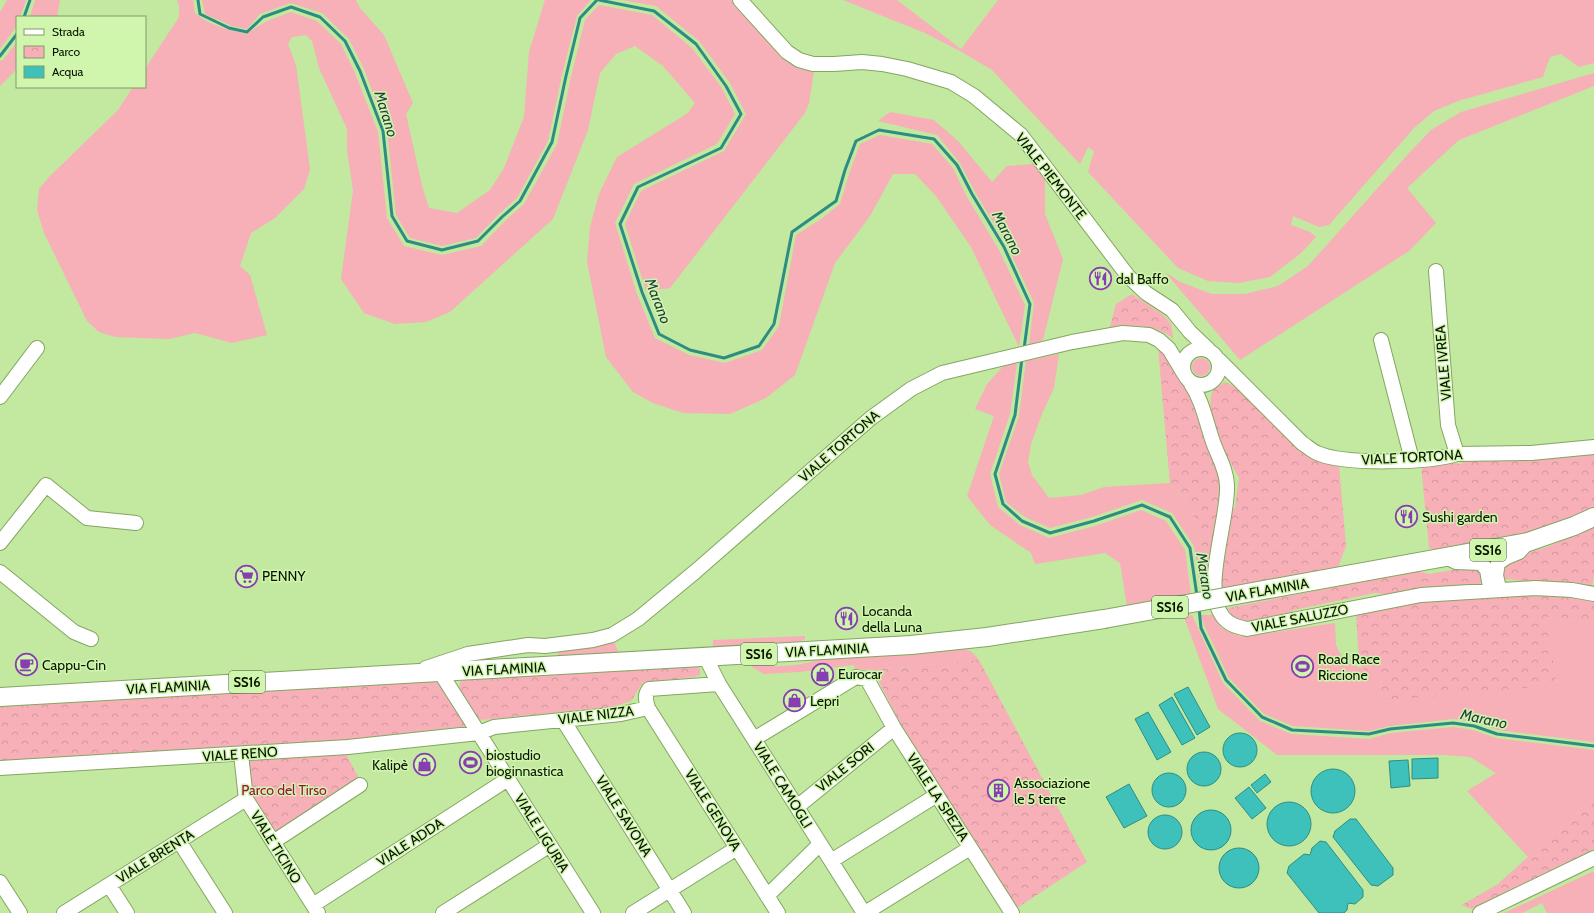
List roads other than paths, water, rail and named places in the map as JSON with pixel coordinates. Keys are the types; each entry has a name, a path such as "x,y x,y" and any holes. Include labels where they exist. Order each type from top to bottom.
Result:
{"main road":[{"name":"VIA FLAMINIA","path":"0,697 911,645 987,637 1104,619 1448,558 1528,542 1574,526 1594,517"}],"street":[{"name":"VIALE PIEMONTE","path":"740,0 786,52 799,60 813,64 862,62 888,65 951,82 974,96 1021,135 1128,276 1146,293 1172,310 1190,332 1208,349"},
{"name":"VIALE IVREA","path":"1436,271 1448,425 1457,454"},
{"path":"1190,332 1190,352 1183,363 1187,378 1200,385 1213,381 1237,378"},
{"name":"VIALE TORTONA","path":"412,673 468,654 528,645 545,646 593,640 612,635 631,623 696,571 871,418 905,393 942,373 1072,342 1123,333 1149,335 1159,340 1169,348 1187,378"},
{"path":"1381,340 1412,460"},
{"path":"0,397 37,348"},
{"name":"VIALE TORTONA","path":"1169,348 1190,352"},
{"path":"1190,352 1197,349 1208,349 1212,352 1218,360 1220,370 1213,381"},
{"name":"VIALE TORTONA","path":"1218,360 1257,396 1302,443 1317,453 1348,460 1377,461 1446,458 1457,454 1531,453 1594,447"},
{"name":"VIALE SALUZZO","path":"1187,378 1198,395 1212,440 1225,470 1227,485 1226,502 1214,580 1217,604 1222,617 1234,626 1247,629 1421,595 1495,589 1535,588 1572,590 1594,594"},
{"name":"VIALE SALUZZO","path":"1205,416 1213,381"},
{"path":"0,543 46,485 87,518 136,523"},
{"path":"1495,589 1498,563 1519,552 1528,542"},
{"path":"1448,558 1456,562 1481,563 1487,570 1495,589"},
{"path":"0,572 74,632 90,638"},
{"path":"534,667 545,646"},
{"name":"VIALE CAMOGLI","path":"705,656 719,684 864,913"},
{"name":"VIALE LIGURIA","path":"440,672 592,913"},
{"name":"VIALE LA SPEZIA","path":"754,739 856,677 867,679 894,728 970,848 1005,911"},
{"name":"VIALE NIZZA","path":"479,733 494,727 621,714 648,708 646,694 649,690 719,684"},
{"name":"VIALE GENOVA","path":"648,708 778,913"},
{"name":"VIALE SAVONA","path":"563,720 684,913"},
{"name":"VIALE SORI","path":"797,806 894,728"},
{"name":"VIALE RENO","path":"0,768 348,747 479,733"},
{"name":"VIALE TICINO","path":"241,754 246,799 316,909"},
{"name":"VIALE ADDA","path":"316,909 508,779"},
{"path":"273,842 360,785"},
{"path":"831,860 937,795"},
{"name":"VIALE BRENTA","path":"64,913 246,799"},
{"path":"179,841 225,913"},
{"path":"767,896 820,844"},
{"path":"443,913 550,846"},
{"path":"633,913 737,848"},
{"path":"864,913 970,848"},
{"path":"1480,913 1594,858"},
{"path":"0,882 20,913"},
{"path":"109,885 127,913"}],"water":[{"path":"1188,687 1210,727 1197,735 1174,694"},
{"path":"1172,697 1195,738 1182,745 1159,705"},
{"path":"1148,712 1171,752 1157,760 1135,719"},
{"path":"1237,733 1243,733 1247,734 1254,740 1257,750 1256,757 1250,764 1243,767 1237,767 1233,766 1226,760 1223,753 1223,747 1224,743 1230,736"},
{"path":"1201,752 1207,752 1211,753 1218,759 1221,769 1220,776 1214,783 1207,786 1201,786 1197,785 1190,779 1187,772 1187,766 1188,762 1194,755"},
{"path":"1438,758 1438,778 1412,779 1412,759"},
{"path":"1408,760 1410,786 1391,788 1389,761"},
{"path":"1333,769 1345,773 1351,779 1355,791 1351,803 1345,809 1333,813 1321,809 1315,803 1311,791 1315,779 1321,773"},
{"path":"1166,773 1172,773 1176,774 1183,780 1186,790 1185,797 1179,804 1172,807 1166,807 1162,806 1155,800 1152,793 1152,787 1153,783 1159,776"},
{"path":"1265,774 1271,782 1257,793 1251,785"},
{"path":"1129,784 1147,816 1124,828 1106,797"},
{"path":"1249,787 1266,808 1252,819 1235,798"},
{"path":"1289,802 1301,806 1307,812 1311,824 1307,836 1301,842 1289,846 1277,842 1271,836 1267,824 1271,812 1277,806"},
{"path":"1211,810 1225,816 1231,830 1225,844 1211,850 1197,844 1191,830 1197,816"},
{"path":"1162,815 1168,815 1172,816 1179,822 1182,832 1181,839 1175,846 1168,849 1162,849 1158,848 1151,842 1148,835 1148,829 1149,825 1155,818"},
{"path":"1350,819 1356,819 1393,868 1393,875 1378,886 1371,885 1333,837 1335,831"},
{"path":"1320,841 1326,842 1363,890 1363,897 1355,904 1348,903 1347,910 1344,913 1319,913 1287,873 1289,866 1304,854 1310,855 1312,848"},
{"path":"1239,848 1253,854 1259,868 1253,882 1239,888 1225,882 1219,868 1225,854"}],"waterway":[{"name":"Marano","path":"24,16 30,0"},
{"name":"Marano","path":"198,0 200,14 229,28 247,32 263,17 291,7 320,17 345,41 360,71 383,131 392,216 407,241 442,250 478,241 520,201 552,142 580,18 597,0"},
{"name":"Marano","path":"599,0 654,11 696,44 726,86 741,114 721,148 638,187 620,224 642,292 659,334 690,350 724,358 759,346 774,324 792,232 836,201 845,170 856,141 879,130 934,139 957,165 972,194 1004,247 1030,304 1024,349"},
{"name":"Marano","path":"0,56 16,35"},
{"name":"Marano","path":"1022,358 1015,415 995,474 1003,504 1022,521 1050,533 1094,521 1142,505 1170,517 1190,548 1197,596"},
{"name":"Marano","path":"1199,608 1201,628 1226,680 1262,717 1292,730 1369,734 1390,729 1453,723 1474,726 1497,734 1594,746"}],"place":[{"name":"dal Baffo","path":"1101,279"},
{"name":"Sushi garden","path":"1406,517"},
{"name":"PENNY","path":"246,576"},
{"name":"Locanda della Luna","path":"847,619"},
{"name":"Cappu-Cin","path":"27,665"},
{"name":"Road Race Riccione","path":"1302,667"},
{"name":"Eurocar","path":"823,674"},
{"name":"Lepri","path":"795,701"},
{"name":"biostudio bioginnastica","path":"471,763"},
{"name":"Kalipè","path":"424,765"},
{"name":"Associazione le 5 terre","path":"999,791"}],"park label":[{"name":"Parco del Tirso","path":"284,790"}]}
